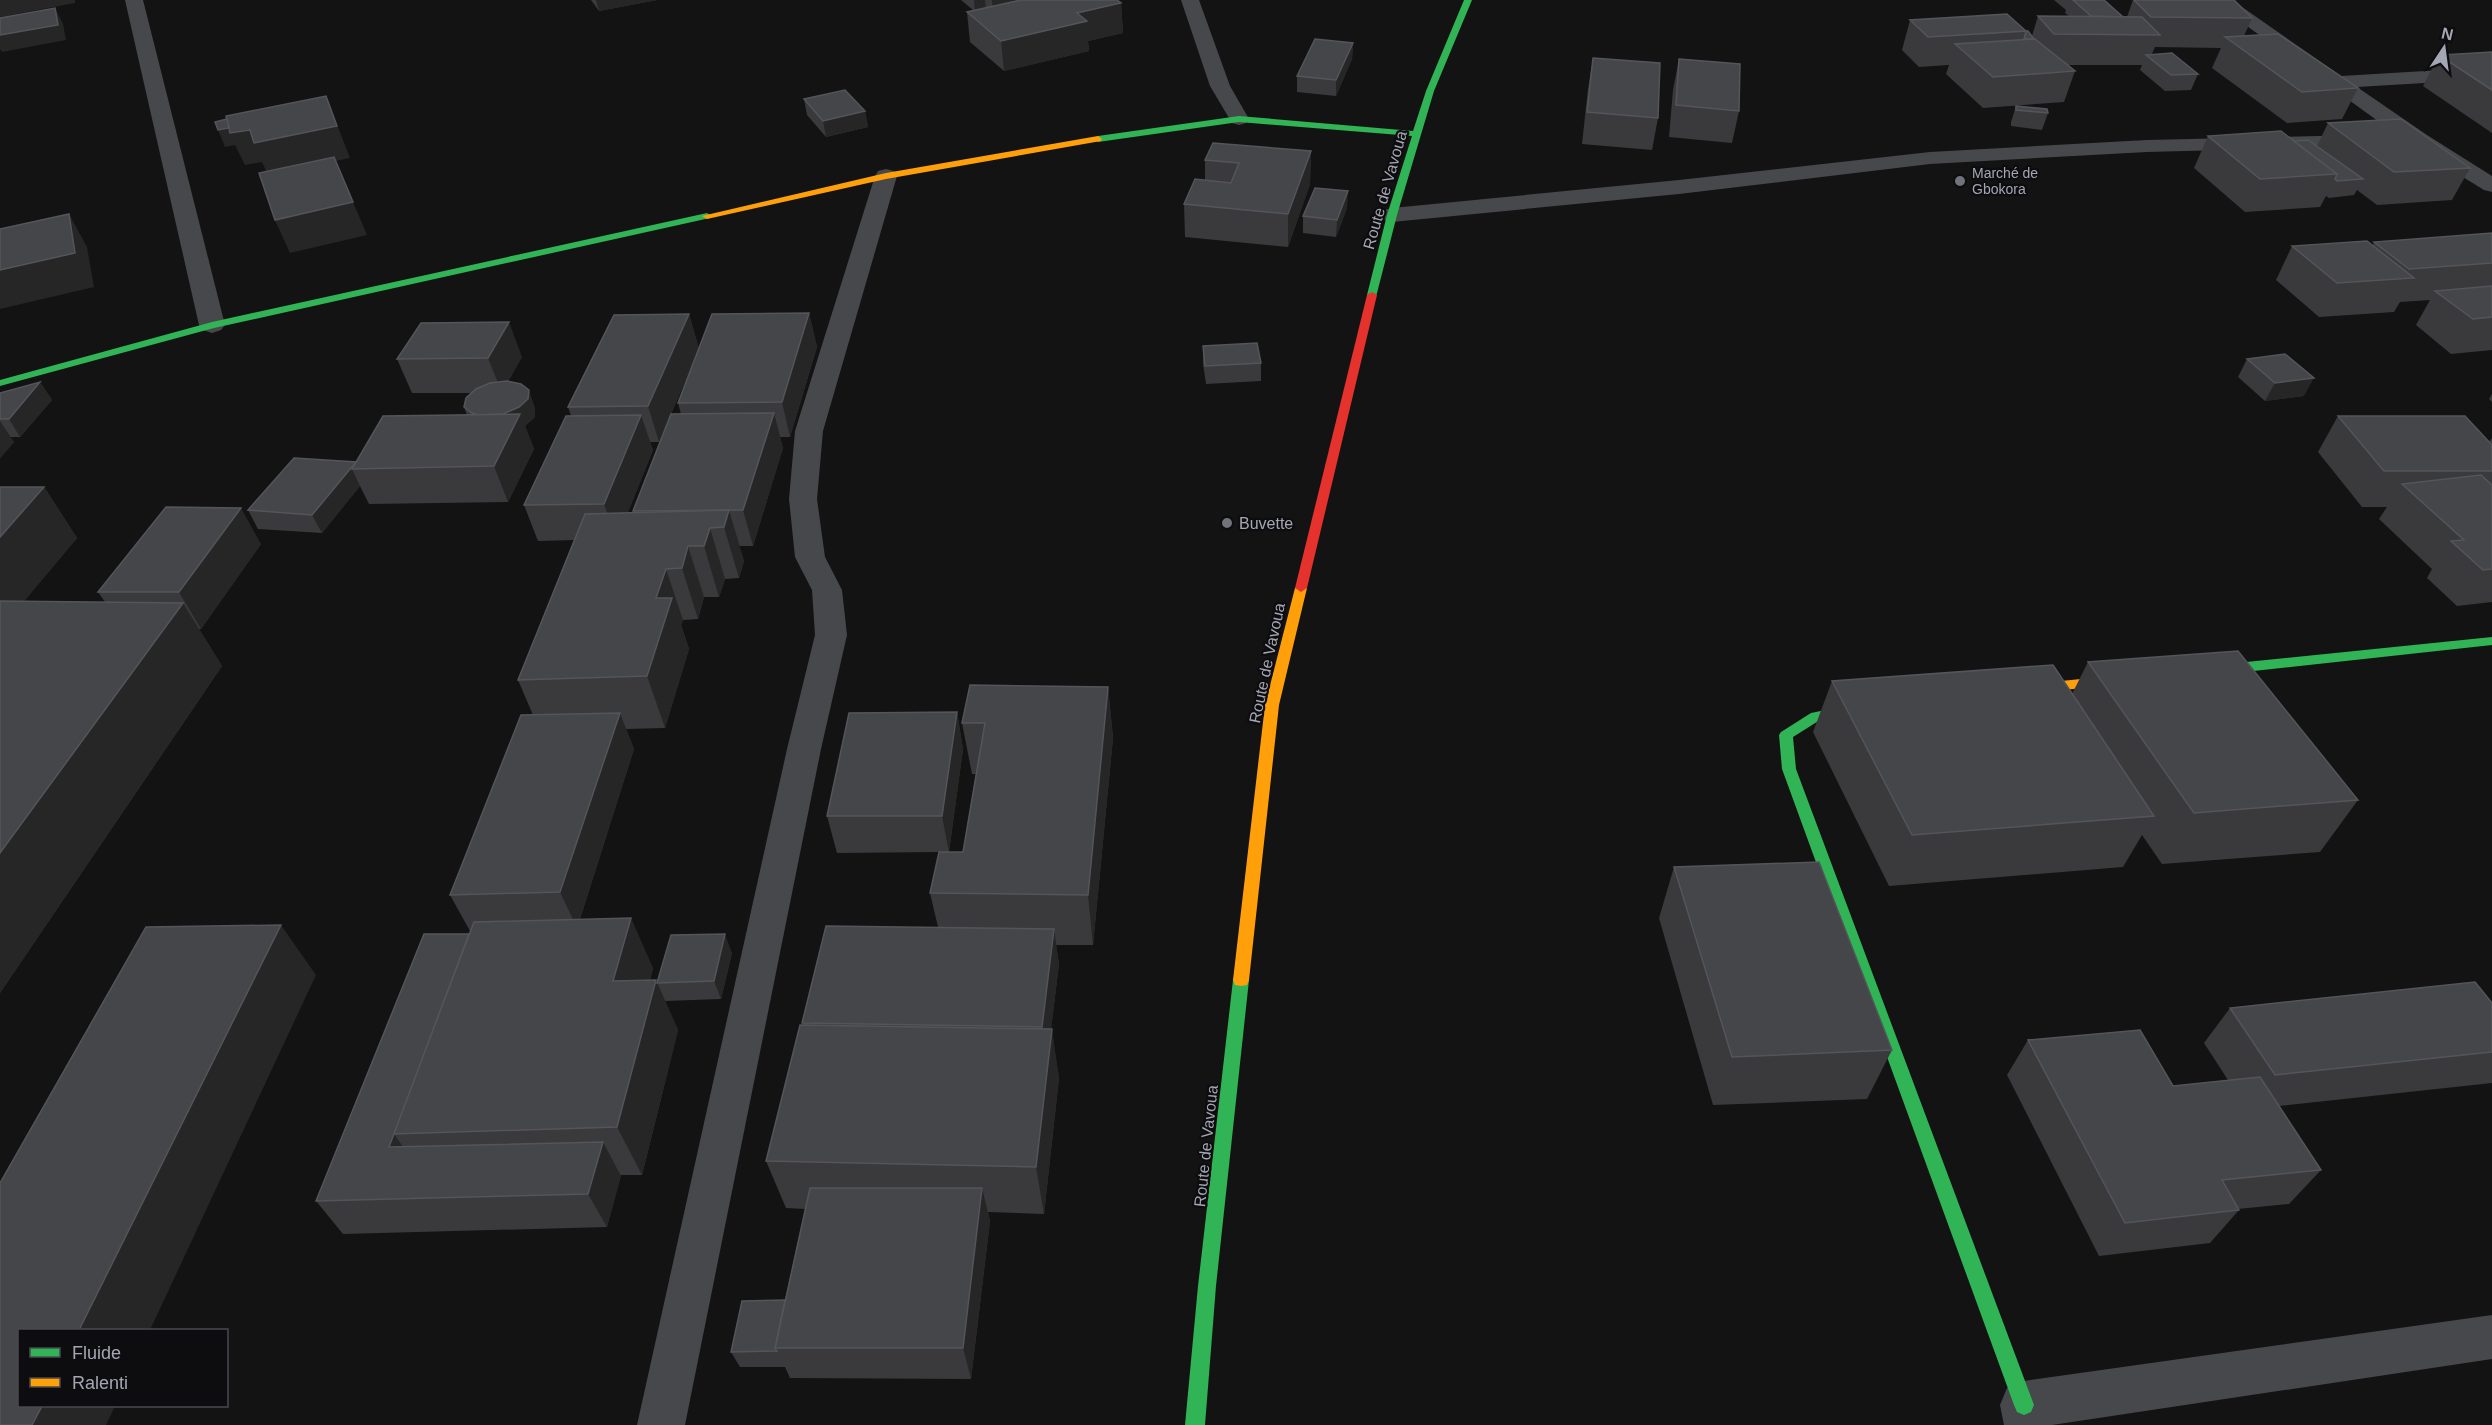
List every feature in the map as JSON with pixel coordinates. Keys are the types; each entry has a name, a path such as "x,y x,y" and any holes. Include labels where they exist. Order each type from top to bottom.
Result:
{"street":[{"path":"134,0 212,325"},
{"path":"1190,0 1220,86 1239,119"},
{"name":"Route de Vavoua","path":"1195,1425 1207,1287 1272,705 1392,215 1430,91 1468,0"},
{"path":"2220,0 2419,140 2492,185"},
{"path":"2338,82 2492,73"},
{"path":"0,383 212,325 886,176 1146,132 1239,119 1418,134"},
{"path":"1392,215 1679,187 1930,158 2147,146 2419,140"},
{"path":"661,1425 802,760 831,635 826,590 810,557 803,499 809,431 886,176"},
{"path":"2199,672 2492,641"},
{"path":"2011,691 2128,679"},
{"path":"1882,705 1816,716 1786,735 1789,769 2026,1415 2492,1337"}],"building":[{"path":"1021,0 1117,0 1121,3 1077,13 1087,21 1001,41 967,12"},
{"path":"2073,0 2104,0 2123,17 2091,16"},
{"path":"2134,0 2234,0 2252,18 2151,17"},
{"path":"55,8 58,25 0,35 0,18"},
{"path":"2007,14 2026,31 1928,37 1910,20"},
{"path":"2038,16 2142,17 2160,35 2054,34"},
{"path":"2028,31 2034,39 2024,39"},
{"path":"2278,34 2358,88 2302,92 2225,37"},
{"path":"1315,39 1353,43 1336,80 1297,76"},
{"path":"2035,39 2075,71 1993,77 1955,44"},
{"path":"2492,52 2492,90 2439,55"},
{"path":"2172,53 2198,74 2171,75 2146,55"},
{"path":"1593,58 1660,63 1658,118 1587,112"},
{"path":"1679,59 1740,64 1739,111 1676,105"},
{"path":"845,90 865,111 823,121 804,99"},
{"path":"326,96 337,126 254,143 250,130 230,133 226,116"},
{"path":"2016,106 2047,109 2048,113 2016,110"},
{"path":"227,119 229,128 218,130 215,122"},
{"path":"2401,119 2470,168 2394,172 2328,123"},
{"path":"2281,131 2337,174 2260,179 2208,136"},
{"path":"2308,140 2363,179 2337,181 2335,179 2337,174 2294,141"},
{"path":"1213,143 1311,151 1288,214 1184,204 1195,179 1231,183 1239,163 1205,160"},
{"path":"334,157 353,202 275,220 259,173"},
{"path":"1315,188 1348,191 1337,220 1303,216"},
{"path":"69,214 75,253 0,270 0,229"},
{"path":"2492,233 2492,263 2409,269 2374,242"},
{"path":"2367,241 2414,278 2337,283 2292,246"},
{"path":"2492,286 2492,317 2473,319 2435,291"},
{"path":"809,313 782,402 678,403 712,314"},
{"path":"689,314 648,406 568,407 614,315"},
{"path":"509,322 488,358 397,359 421,323"},
{"path":"1257,343 1261,363 1205,366 1203,346"},
{"path":"2285,354 2314,378 2275,383 2247,359"},
{"path":"507,381 521,384 529,390 528,399 519,407 503,414 478,415 464,407 466,398 476,389 490,383"},
{"path":"40,382 9,419 0,419 0,393"},
{"path":"774,413 743,510 633,511 671,414"},
{"path":"520,414 494,466 352,469 383,416"},
{"path":"641,415 604,504 524,505 566,416"},
{"path":"2338,416 2465,416 2492,445 2492,471 2384,471"},
{"path":"294,458 356,462 312,515 248,510"},
{"path":"2481,475 2492,485 2492,569 2483,570 2451,541 2464,540 2402,484"},
{"path":"0,487 44,487 0,537"},
{"path":"166,507 241,508 179,592 98,592"},
{"path":"729,510 724,527 710,528 704,546 688,546 682,568 666,569 656,598 672,598 647,676 518,680 585,514"},
{"path":"0,601 183,603 0,853"},
{"path":"2238,651 2358,800 2194,813 2088,662"},
{"path":"2053,665 2154,816 1912,835 1832,681"},
{"path":"970,685 1108,687 1088,895 930,893 939,852 963,852 985,723 962,723"},
{"path":"957,712 942,816 827,816 849,713"},
{"path":"620,713 560,892 450,895 521,715"},
{"path":"1819,862 1892,1050 1732,1057 1674,867"},
{"path":"631,918 613,981 656,980 617,1127 393,1134 474,922"},
{"path":"281,925 79,1329 18,1329 18,1407 41,1407 32,1425 0,1425 0,1183 146,927"},
{"path":"826,926 1054,929 1042,1027 802,1023"},
{"path":"424,934 469,934 389,1147 603,1142 588,1194 316,1201"},
{"path":"725,934 714,981 657,983 671,935"},
{"path":"2475,982 2492,1003 2492,1052 2275,1075 2230,1008"},
{"path":"800,1025 1052,1029 1036,1167 766,1161"},
{"path":"2140,1030 2173,1086 2260,1077 2321,1170 2222,1180 2239,1210 2125,1223 2028,1040"},
{"path":"810,1188 982,1188 963,1348 775,1348"},
{"path":"785,1300 775,1348 777,1351 731,1352 742,1301"}],"traffic: fast":[{"path":"1372,295 1392,215 1430,91 1468,0"},
{"path":"1098,139 1239,119 1418,134"},
{"path":"0,383 212,325 707,216"},
{"path":"2207,671 2492,641"},
{"path":"1864,707 1816,716 1786,735 1789,769 2024,1405"},
{"path":"1195,1425 1207,1286 1241,980"}],"traffic: slow":[{"path":"707,216 886,176 1098,139"},
{"path":"1241,980 1272,705 1301,588"},
{"path":"2022,690 2120,680"}],"traffic: jam":[{"path":"1301,588 1372,295"}],"place":[{"name":"Marché de Gbokora","path":"1960,181"},
{"name":"Buvette","path":"1227,523"}]}
